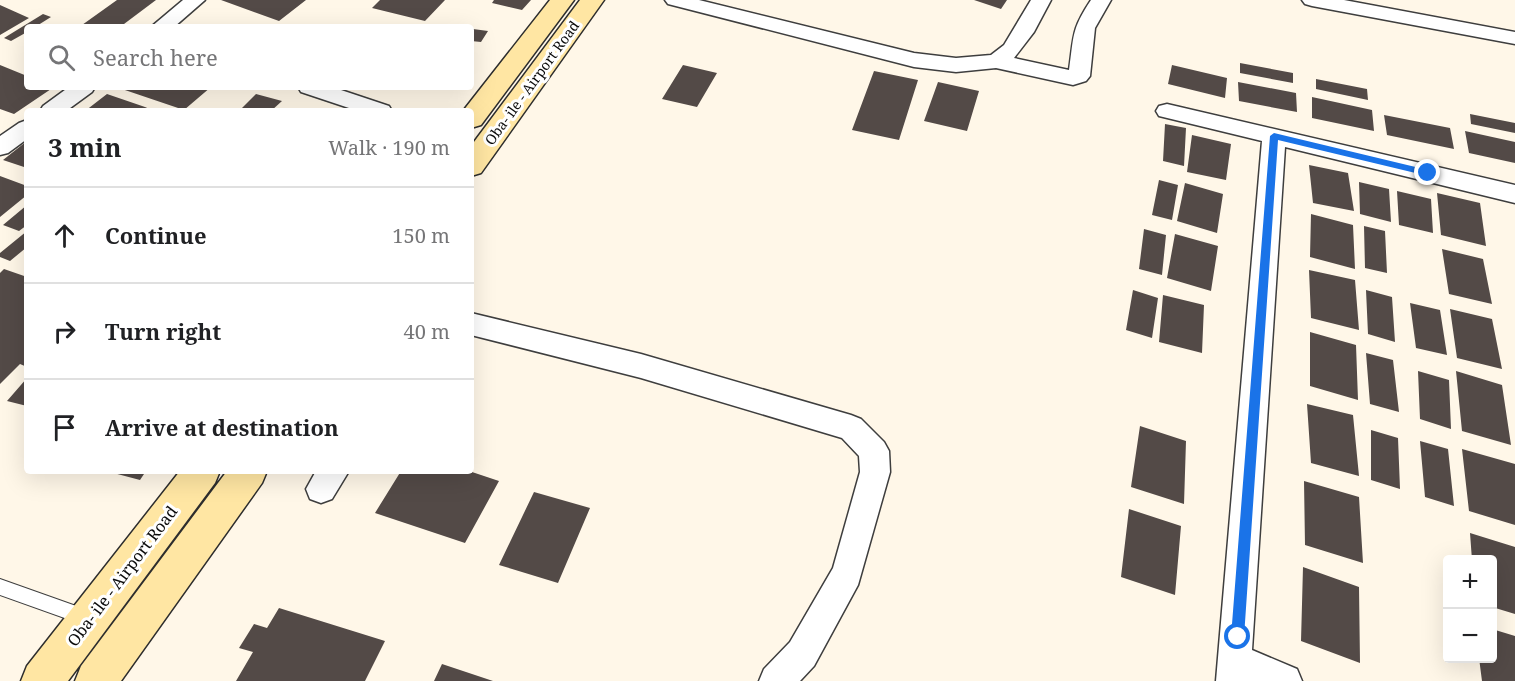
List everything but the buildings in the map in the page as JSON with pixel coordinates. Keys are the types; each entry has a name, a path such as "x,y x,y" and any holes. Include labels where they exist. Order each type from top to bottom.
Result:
{"main road":[{"name":"Oba- ile - Airport Road","path":"474,115 562,0"},
{"name":"Oba- ile - Airport Road","path":"474,162 592,0"},
{"name":"Oba- ile - Airport Road","path":"42,681 200,474"},
{"path":"80,631 104,670 247,474"}],"street":[{"path":"165,24 195,0"},
{"path":"675,0 914,60 956,65 996,61 1066,78 1079,75 1086,26 1101,0"},
{"path":"996,61 1011,50 1024,32 1041,0"},
{"path":"1311,0 1515,38"},
{"path":"1419,0 1425,22"},
{"path":"55,108 80,90"},
{"path":"318,90 372,108"},
{"path":"1167,111 1515,194"},
{"path":"0,147 24,130"},
{"path":"1274,136 1234,671 1285,681"},
{"path":"474,325 641,366 851,428 874,451 875,472 847,574 802,654 776,681"}],"lane":[{"path":"0,587 80,631"}],"route":[{"path":"1238,637 1274,136 1428,173"}]}
